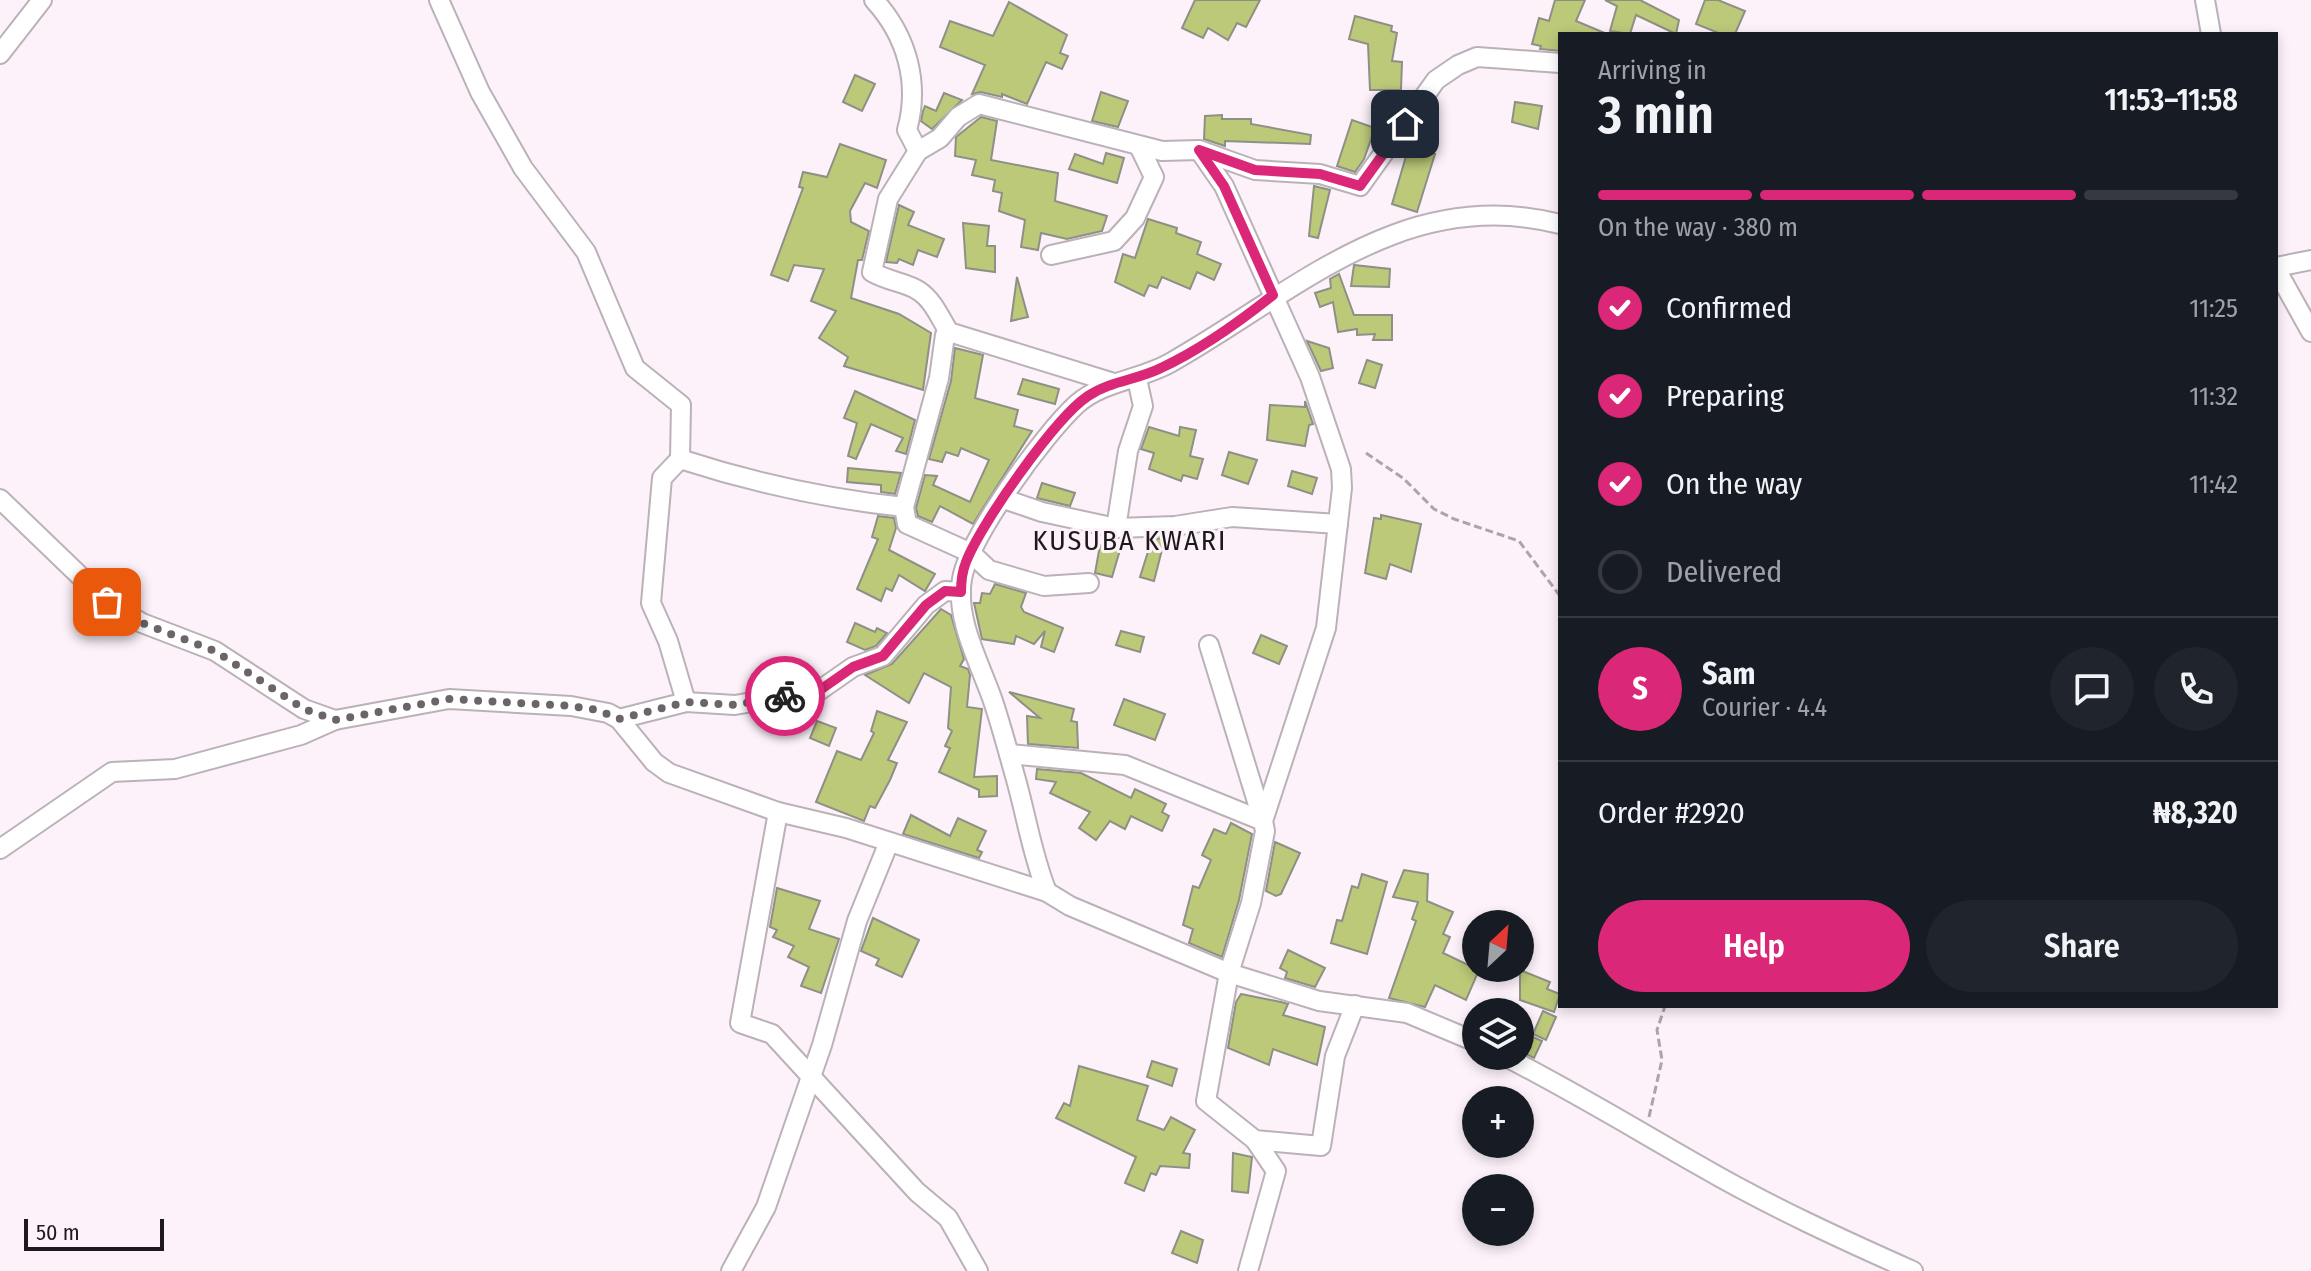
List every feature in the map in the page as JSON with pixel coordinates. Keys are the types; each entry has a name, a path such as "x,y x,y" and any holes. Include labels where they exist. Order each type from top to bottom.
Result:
{"street":[{"path":"0,54 42,0"},
{"path":"439,0 480,92 523,168 586,252 635,368 681,405 680,459 662,478 651,603 668,641 686,702"},
{"path":"874,0 906,48 915,102 907,130 918,151"},
{"path":"2205,0 2211,32"},
{"path":"1114,383 949,332 930,301 917,289 888,282 872,272 888,199 918,151 940,138 958,117 979,104 1162,151 1199,150 1255,170 1320,174 1360,186 1436,80 1458,65 1477,57 1558,63"},
{"path":"1051,255 1114,241 1135,218 1154,177 1139,146"},
{"path":"1199,150 1224,186 1310,377 1337,450 1342,488 1326,628 1263,821"},
{"path":"1047,892 1009,754 960,605 971,553 1015,479 1077,404 1114,383 1137,379 1228,330 1273,295 1386,234 1433,222 1535,217 1558,223"},
{"path":"2278,268 2311,260"},
{"path":"2278,272 2311,332"},
{"path":"949,332 945,335 939,378 904,507 907,524 971,553 989,570 1044,586 1089,583"},
{"path":"1116,528 1128,451 1143,406 1137,379"},
{"path":"680,459 742,479 828,498 904,507"},
{"path":"0,499 107,602 142,623 215,651 304,709 335,720"},
{"path":"1004,499 1042,512 1116,528 1175,526 1232,517 1338,524"},
{"path":"619,719 686,702 735,705 820,690 853,667 883,656 926,605 945,591 961,592"},
{"path":"1209,645 1265,831 1251,903 1229,973 1206,1101 1255,1140 1276,1171 1248,1271"},
{"path":"0,849 112,772 175,769 301,735 335,720 449,699 571,706 598,710 619,719 654,762 669,773 778,812 889,842 1047,892 1070,906 1229,973 1319,1001 1407,1013 1462,1036"},
{"path":"1009,754 1125,765 1263,821"},
{"path":"778,812 740,1023 772,1034 917,1192 948,1218 978,1271"},
{"path":"731,1271 766,1207 811,1077 857,921 889,842"},
{"path":"1255,1140 1321,1146 1335,1056 1355,1005"},
{"path":"1530,1070 1701,1167 1821,1230 1913,1271"}],"path":[{"path":"1366,453 1403,478 1434,509 1519,541 1558,593"},
{"path":"1645,1133 1662,1060 1657,1030 1664,1008"}],"building":[{"path":"1195,0 1260,0 1246,27 1237,23 1228,40 1208,28 1203,38 1182,28"},
{"path":"1555,0 1585,0 1576,21 1602,32 1558,32 1558,51 1540,49 1541,46 1532,44 1539,18 1549,21"},
{"path":"1605,0 1640,0 1679,20 1676,32 1636,15 1631,32 1610,31 1617,6"},
{"path":"1705,0 1718,0 1745,11 1736,32 1716,32 1696,24"},
{"path":"1009,2 1067,35 1060,53 1068,56 1062,69 1046,62 1027,104 1002,94 1002,97 981,92 972,94 985,65 940,47 950,21 993,36"},
{"path":"1355,16 1392,26 1391,31 1397,33 1392,61 1402,62 1401,90 1370,90 1368,44 1349,39"},
{"path":"855,75 875,84 862,111 843,102"},
{"path":"1101,92 1128,101 1118,127 1092,121"},
{"path":"944,93 962,100 932,129 921,121 923,111 925,106 936,111"},
{"path":"1515,102 1542,106 1538,129 1512,122"},
{"path":"1222,115 1222,119 1251,119 1251,124 1311,135 1310,144 1225,141 1225,146 1204,139 1205,116"},
{"path":"981,117 997,121 991,160 1058,173 1055,201 1107,216 1102,231 1067,239 1041,233 1038,250 1021,247 1025,220 999,211 1002,193 993,191 995,180 972,175 976,160 955,156 956,137"},
{"path":"1352,120 1375,128 1364,159 1355,172 1337,166"},
{"path":"840,144 886,160 877,188 865,183 850,211 851,222 869,231 862,260 858,260 851,298 899,314 931,333 923,390 844,366 848,357 819,338 836,311 811,301 824,269 794,265 788,281 771,275 803,188 799,187 803,172 827,177"},
{"path":"1409,146 1435,154 1417,212 1392,204"},
{"path":"1106,153 1124,158 1117,183 1069,169 1075,154 1103,164"},
{"path":"1314,186 1330,190 1318,238 1309,236"},
{"path":"899,205 914,212 908,225 944,239 937,257 918,250 913,265 899,259 897,263 886,262"},
{"path":"1148,219 1177,228 1176,233 1201,242 1197,254 1221,264 1214,280 1197,272 1190,289 1162,277 1157,288 1149,285 1144,296 1115,282 1123,254 1135,258"},
{"path":"963,223 989,226 987,246 995,246 995,272 966,268"},
{"path":"1354,265 1390,269 1389,287 1351,286"},
{"path":"1339,274 1354,315 1392,315 1392,340 1373,340 1375,334 1357,335 1357,329 1338,332 1333,302 1320,307 1315,293 1331,288 1330,279"},
{"path":"1017,277 1028,317 1011,321"},
{"path":"1307,341 1329,348 1333,368 1321,371"},
{"path":"955,348 983,355 975,398 1018,410 1014,426 1032,431 973,524 940,506 932,522 918,516 916,508 925,475 937,476 933,485 970,502 989,460 961,448 958,456 946,452 942,462 929,459 951,381"},
{"path":"1367,360 1382,365 1375,388 1359,383"},
{"path":"1023,379 1059,389 1055,404 1018,394"},
{"path":"855,391 915,420 906,454 896,451 903,438 871,424 856,459 848,456 857,423 844,418"},
{"path":"1305,401 1313,424 1309,425 1305,446 1267,440 1270,405 1305,407"},
{"path":"1149,427 1179,436 1180,427 1196,430 1190,456 1203,459 1197,479 1183,475 1181,481 1149,469 1154,453 1141,449"},
{"path":"1229,452 1257,460 1248,484 1222,475"},
{"path":"848,468 901,473 895,494 881,492 881,485 847,482"},
{"path":"1292,471 1317,478 1312,494 1288,486"},
{"path":"1042,483 1075,493 1070,506 1037,498"},
{"path":"1381,515 1421,524 1411,572 1390,564 1386,579 1365,573 1374,518 1381,519"},
{"path":"878,516 894,518 896,528 889,550 935,574 925,591 899,575 892,591 886,588 881,601 857,589 878,539 872,537"},
{"path":"1165,538 1154,581 1140,577 1152,539"},
{"path":"1100,545 1120,550 1112,577 1095,573"},
{"path":"995,584 1026,593 1021,607 1024,612 1063,628 1054,652 1041,647 1045,631 1034,644 1016,636 1014,644 982,639 974,603 980,603 982,593 990,594"},
{"path":"941,609 951,615 964,659 960,666 968,669 970,675 967,707 982,709 974,777 997,776 997,796 979,797 979,790 939,772 950,748 945,746 952,731 948,728 951,687 924,673 909,703 865,675 892,664"},
{"path":"855,623 875,632 877,628 887,633 876,646 865,650 847,642"},
{"path":"1121,631 1144,637 1140,652 1116,645"},
{"path":"1261,635 1287,646 1279,664 1253,653"},
{"path":"1009,692 1074,709 1071,721 1077,722 1078,748 1028,744 1027,716 1040,718"},
{"path":"1124,699 1165,714 1155,740 1114,725"},
{"path":"877,711 907,722 888,760 897,763 890,780 875,808 870,806 864,821 816,802 837,751 861,760 874,733 871,731"},
{"path":"817,721 836,728 829,746 810,738"},
{"path":"1037,769 1081,773 1131,798 1135,789 1166,804 1162,812 1169,816 1162,831 1131,816 1125,829 1110,821 1096,840 1079,828 1090,812 1050,793 1056,782 1036,779"},
{"path":"911,815 950,836 958,818 986,831 977,850 982,852 979,858 903,834"},
{"path":"1231,823 1252,834 1239,900 1222,957 1189,943 1193,929 1183,925 1193,886 1199,888 1211,860 1202,855 1214,829 1226,834"},
{"path":"1275,842 1300,853 1281,894 1276,896 1266,891"},
{"path":"1404,870 1428,874 1427,901 1453,912 1443,934 1450,937 1443,953 1462,962 1462,982 1474,982 1467,998 1435,985 1425,1007 1389,998 1416,921 1412,919 1418,902 1393,897"},
{"path":"1362,874 1387,882 1367,954 1331,943 1337,920 1342,921 1352,886 1358,888"},
{"path":"777,888 820,901 809,929 839,939 821,993 801,986 809,967 788,957 794,946 773,937 777,930 770,927"},
{"path":"873,918 919,940 902,977 876,965 879,959 861,951"},
{"path":"1288,950 1325,968 1315,987 1285,978 1287,972 1280,968"},
{"path":"1534,976 1550,982 1547,989 1558,993 1554,1012 1534,1005 1534,998 1520,998 1520,982 1534,982"},
{"path":"1241,994 1288,1004 1283,1015 1325,1027 1317,1065 1273,1049 1269,1065 1228,1048 1236,1002"},
{"path":"1543,1011 1556,1017 1546,1040 1534,1032"},
{"path":"1534,1037 1542,1041 1534,1058"},
{"path":"1152,1061 1177,1069 1172,1086 1147,1077"},
{"path":"1079,1066 1148,1086 1137,1120 1164,1130 1171,1117 1195,1130 1183,1153 1190,1154 1189,1168 1160,1166 1156,1175 1151,1173 1144,1191 1125,1183 1136,1157 1056,1118 1064,1103 1070,1106"},
{"path":"1233,1153 1252,1157 1248,1193 1232,1191"},
{"path":"1181,1231 1203,1240 1197,1263 1172,1253"}],"way so far":[{"path":"107,602 142,623 215,651 304,709 335,720 449,699 494,699 571,706 598,710 619,719 686,702 735,705 785,696"}],"district":[{"name":"KUSUBA KWARI","path":"1130,540"}],"route":[{"path":"785,696 820,690 853,667 883,656 926,605 945,591 961,592 966,562 1015,479 1077,404 1114,383 1137,379 1164,367 1228,330 1273,295 1224,186 1199,150 1255,170 1320,174 1360,186 1405,124"}]}
